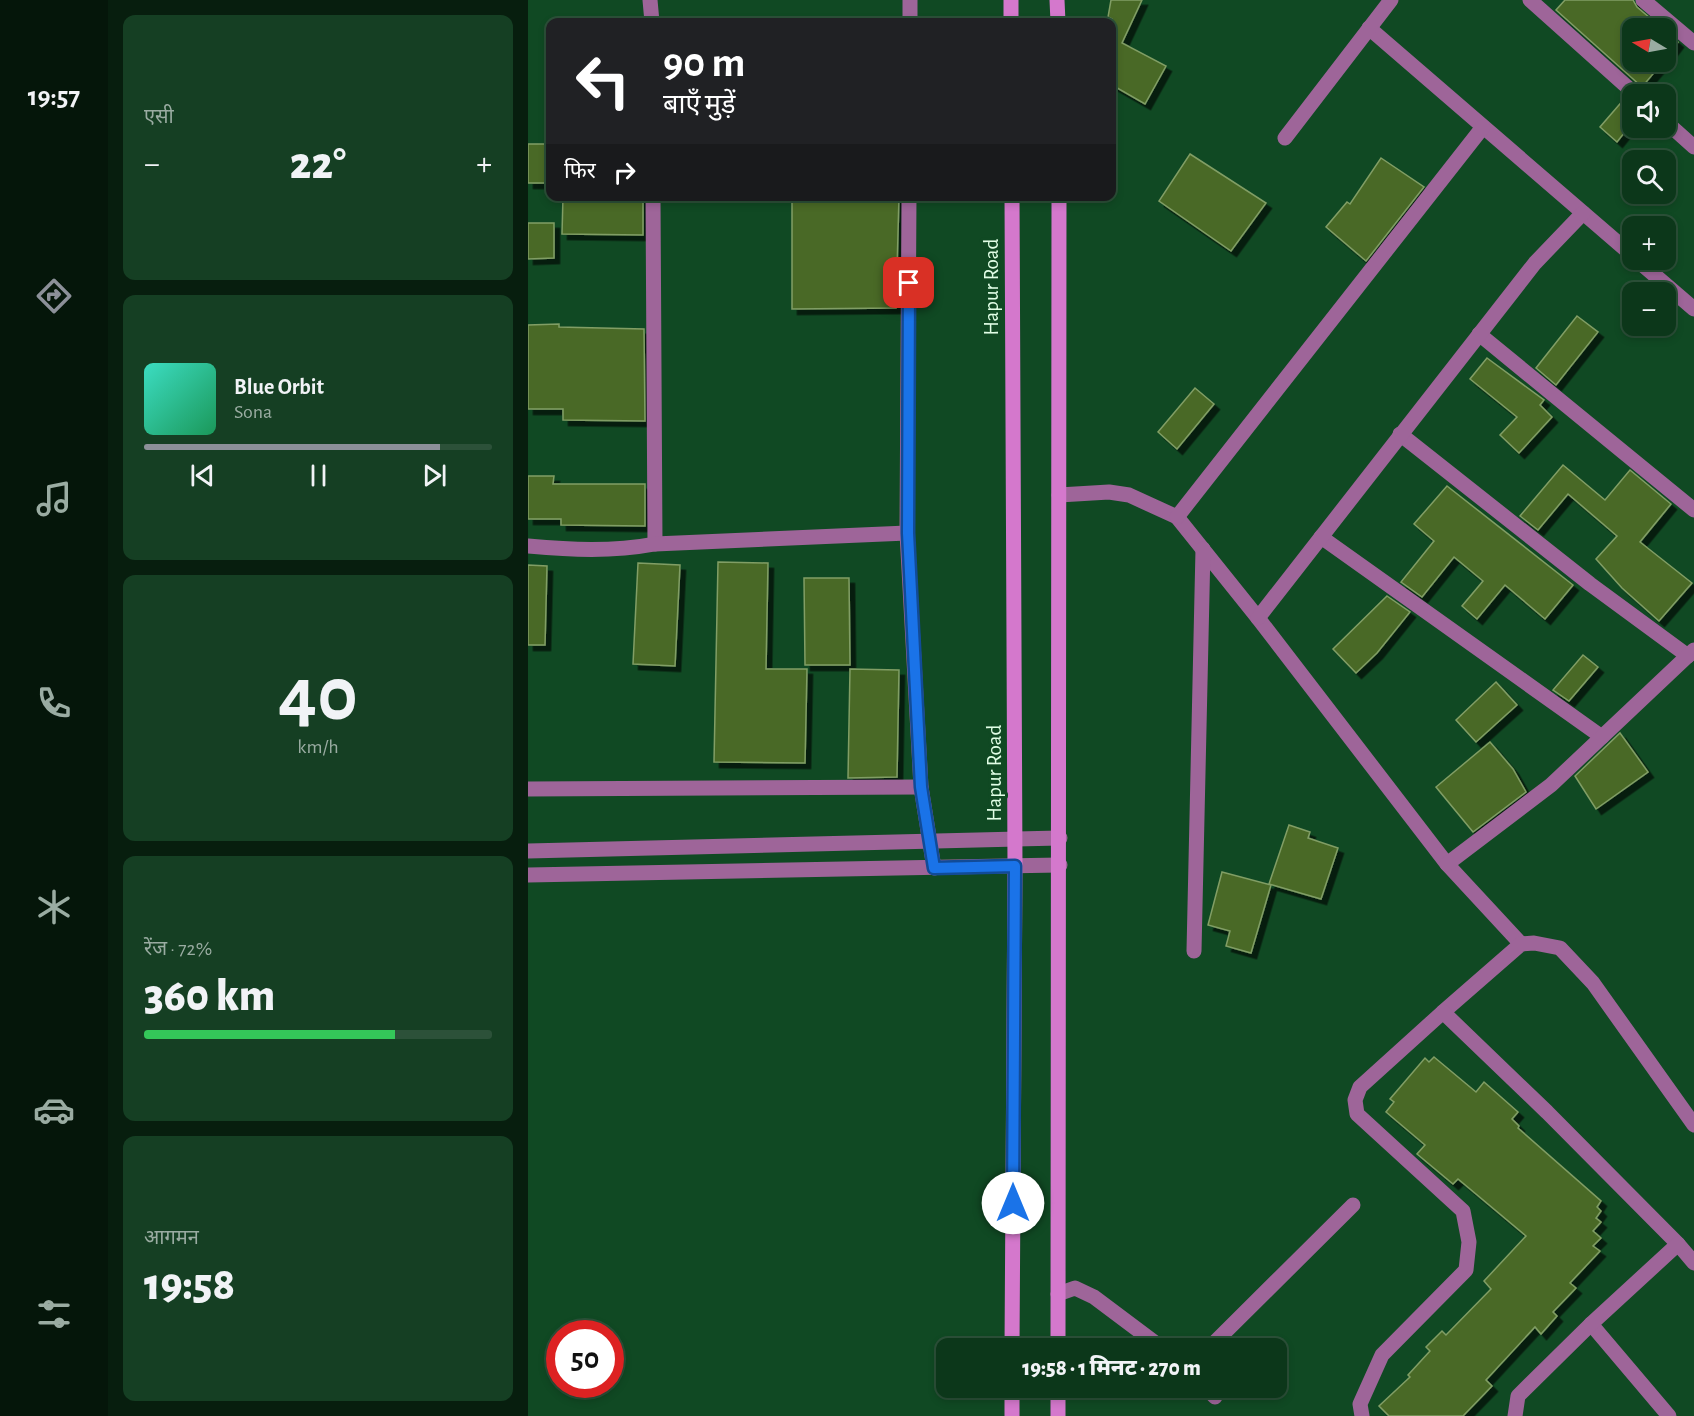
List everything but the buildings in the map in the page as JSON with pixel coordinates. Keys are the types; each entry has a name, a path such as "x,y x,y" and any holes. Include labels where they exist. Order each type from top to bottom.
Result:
{"main road":[{"path":"1011,0 1011,18"},
{"path":"1058,0 1058,18"},
{"name":"Hapur Road","path":"1012,201 1015,839 1012,1338"},
{"path":"1058,1338 1059,201"},
{"path":"1012,1398 1012,1416"},
{"path":"1058,1398 1058,1416"}],"street":[{"path":"650,0 652,18"},
{"path":"910,0 910,18"},
{"path":"1285,138 1391,0"},
{"path":"1530,0 1624,84"},
{"path":"1643,0 1694,44"},
{"path":"1369,28 1622,246"},
{"path":"1178,518 1483,127"},
{"path":"1676,131 1694,147"},
{"path":"653,201 654,544"},
{"path":"909,201 908,533 921,787 934,868"},
{"path":"1258,618 1535,263 1583,213"},
{"path":"1649,270 1694,309"},
{"path":"1479,334 1694,510"},
{"path":"1400,434 1590,584 1691,653 1551,785 1447,864"},
{"path":"1059,495 1109,492 1129,495 1178,518 1447,864 1521,944"},
{"path":"528,546 572,550 625,550 654,544 908,533"},
{"path":"1321,537 1602,737"},
{"path":"1194,951 1203,549"},
{"path":"528,789 921,787"},
{"path":"528,851 1059,838"},
{"path":"528,875 1060,865"},
{"path":"1362,1416 1360,1404 1382,1355 1466,1270 1469,1242 1463,1212 1357,1114 1355,1100 1360,1087 1443,1012 1521,944 1534,943 1560,948 1593,983 1694,1125"},
{"path":"1443,1012 1547,1112 1694,1263"},
{"path":"1219,1338 1353,1205"},
{"path":"1515,1416 1518,1396 1591,1324 1678,1244"},
{"path":"1058,1294 1075,1288 1094,1297 1149,1338"},
{"path":"1591,1324 1669,1416"}],"route":[{"path":"909,283 908,533 921,787 934,868 1015,866 1013,1203"}]}
